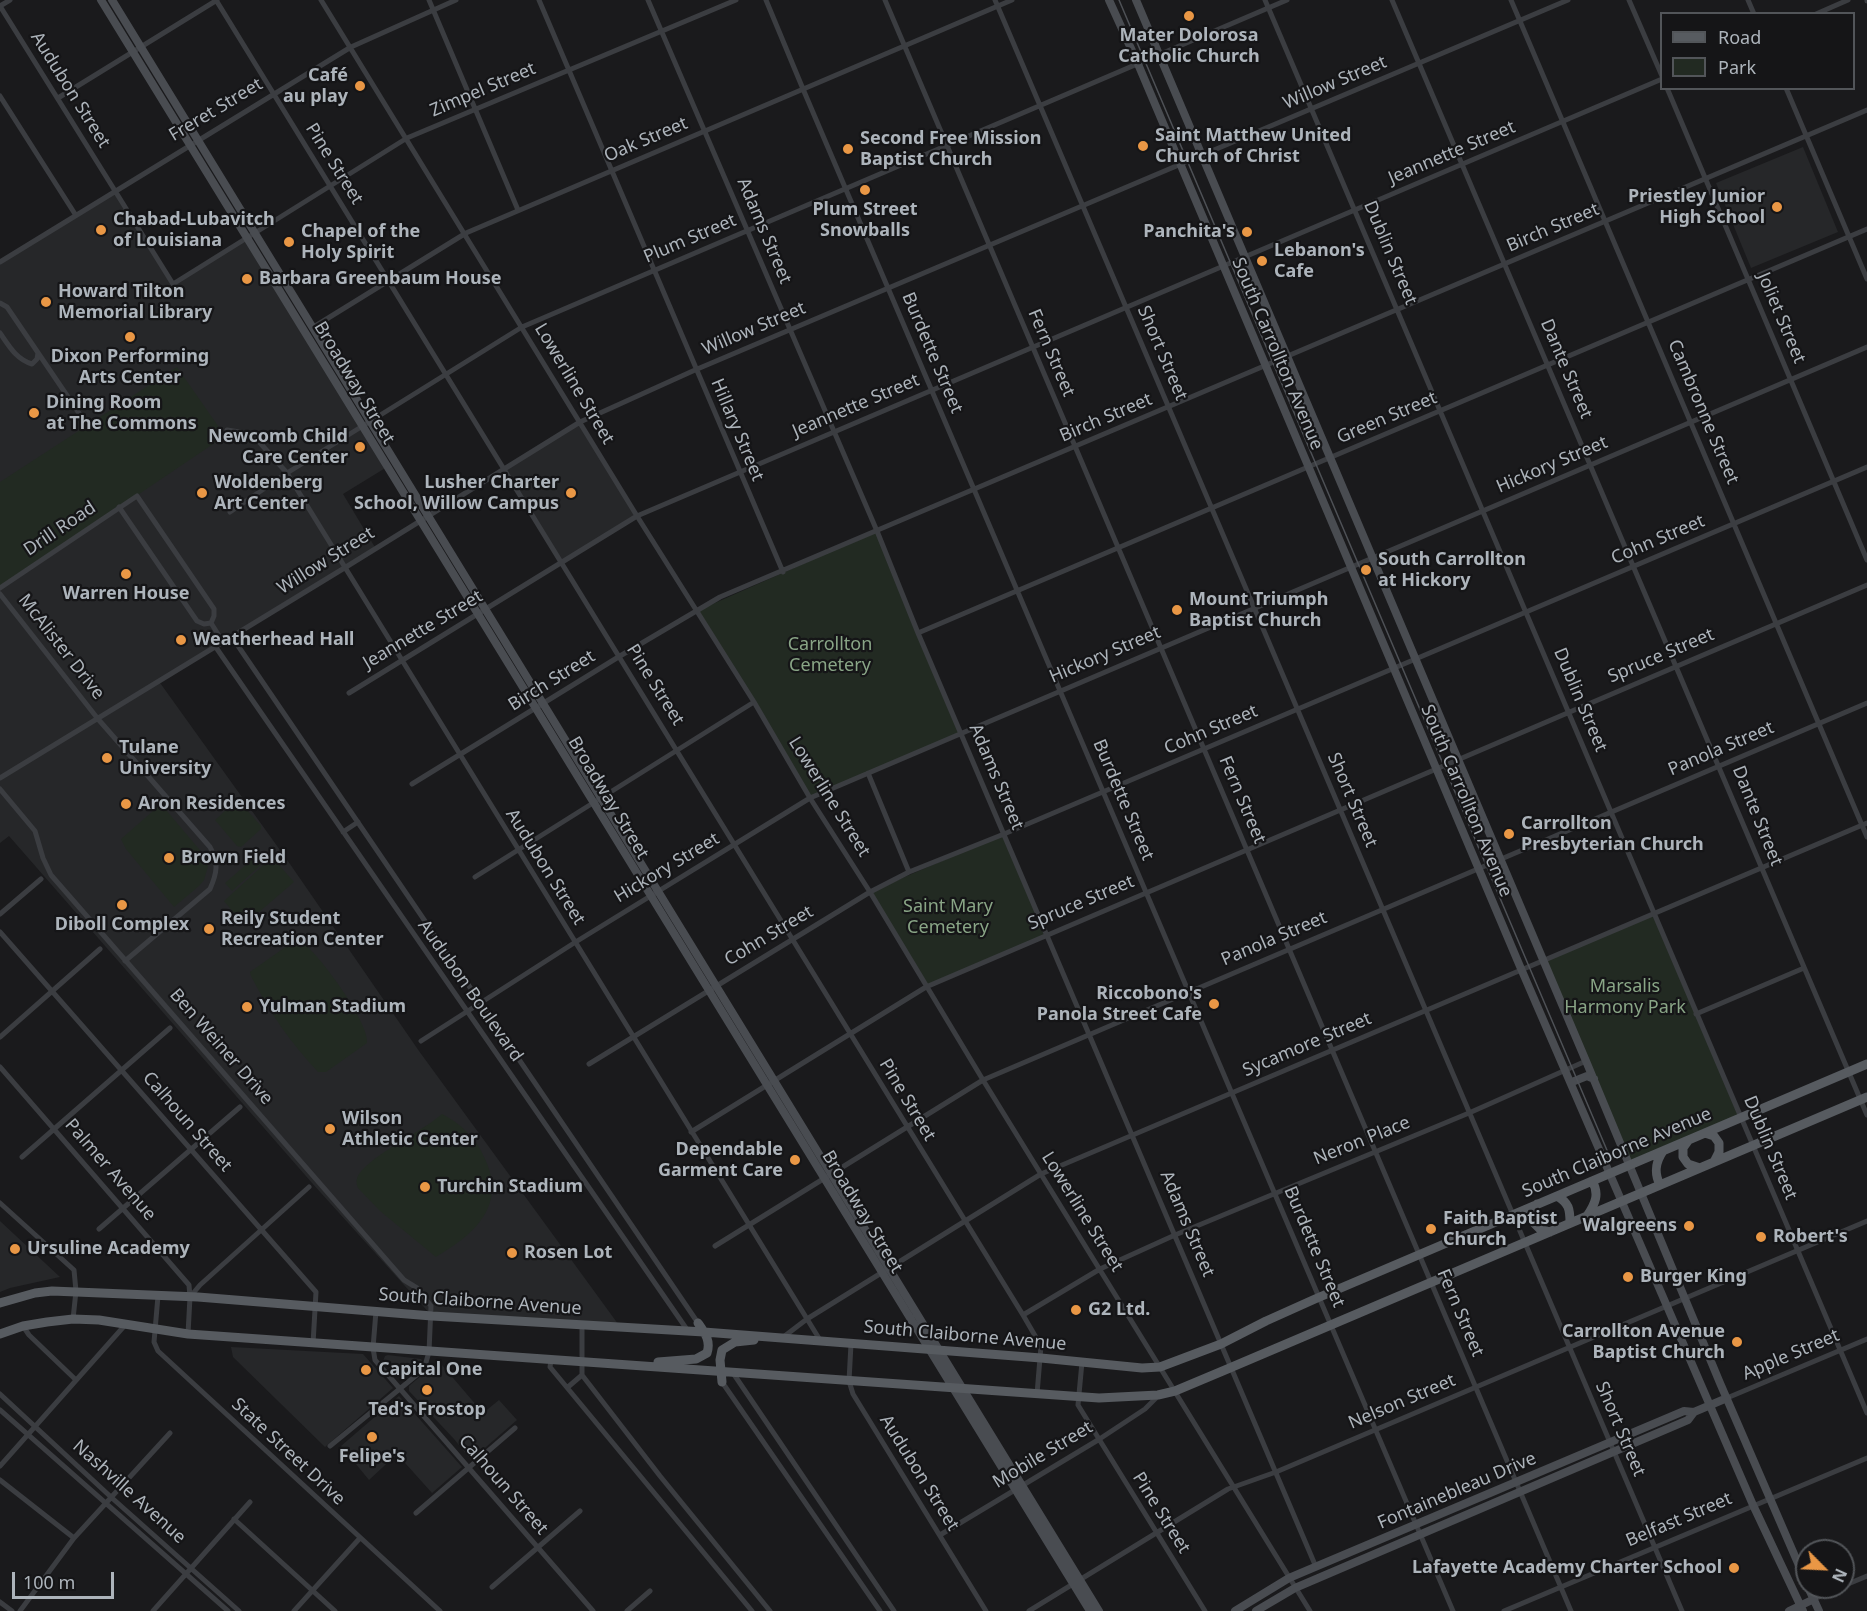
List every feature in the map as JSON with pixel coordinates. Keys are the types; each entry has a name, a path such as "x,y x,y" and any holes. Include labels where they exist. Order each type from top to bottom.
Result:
{"main road":[{"name":"Broadway Street","path":"101,0 137,50 194,142 770,1083 824,1179 886,1271"},
{"name":"Broadway Street","path":"112,0 137,50"},
{"name":"South Carrollton Avenue","path":"1109,0 1522,970 1572,1082 1621,1202 1753,1505 1802,1608"},
{"name":"South Carrollton Avenue","path":"1136,0 1795,1555"},
{"name":"South Claiborne Avenue","path":"0,1303 35,1293 76,1291 190,1297 432,1316 799,1339 1142,1368 1160,1367 1221,1344 1266,1321 1867,1064"},
{"path":"1572,1082 1587,1076 1594,1079"},
{"name":"Broadway Street","path":"770,1083 832,1174 886,1271 934,1350 953,1388 1019,1488 1076,1581 1099,1611"},
{"path":"0,1334 23,1326 73,1319 99,1320 188,1335 313,1344 1037,1394 1118,1398 1158,1395 1175,1391 1864,1098"},
{"path":"1705,1134 1714,1136 1719,1143 1719,1152 1714,1162"},
{"path":"1688,1141 1683,1148 1683,1157 1692,1166 1700,1168"},
{"path":"1660,1185 1656,1171 1658,1158 1663,1151"},
{"path":"1587,1216 1595,1204 1596,1190 1592,1181"},
{"path":"1557,1196 1567,1203 1570,1223"},
{"path":"1537,1204 1533,1212 1534,1223 1550,1232"},
{"path":"1657,1281 1674,1274"},
{"path":"610,1364 701,1358 707,1353 710,1344 698,1323"},
{"path":"722,1382 720,1353 729,1345 755,1340 799,1339"},
{"name":"Broadway Street","path":"934,1350 964,1389 1019,1488"},
{"name":"Fontainebleau Drive","path":"1235,1611 1289,1578 1684,1411 1694,1412 1727,1398"},
{"name":"Fontainebleau Drive","path":"1256,1611 1295,1588 1688,1420 1694,1412"},
{"name":"Broadway Street","path":"1076,1581 1090,1611"},
{"name":"South Carrollton Avenue","path":"1814,1599 1819,1611"},
{"path":"1789,1611 1802,1608 1814,1599"}],"street":[{"path":"0,6 10,0"},
{"path":"58,98 216,0"},
{"name":"Pine Street","path":"216,0 620,656 906,1128 1023,1315 1041,1346 1037,1394"},
{"name":"Lowerline Street","path":"321,0 1310,1611"},
{"path":"429,0 518,210"},
{"name":"Freret Street","path":"0,262 272,93 351,47 456,0"},
{"name":"Hillary Street","path":"539,0 783,572"},
{"name":"Adams Street","path":"648,0 877,531 960,733 1316,1567"},
{"name":"Zimpel Street","path":"251,236 407,138 736,0"},
{"name":"Burdette Street","path":"766,0 1453,1611"},
{"name":"Fern Street","path":"885,0 1571,1611"},
{"name":"Oak Street","path":"309,330 466,233 904,46 997,3 1012,0"},
{"name":"Dublin Street","path":"1265,0 1867,1413"},
{"name":"Plum Street","path":"230,512 287,473 522,327 1287,0"},
{"name":"Dante Street","path":"1392,0 1720,765 1848,1072 1864,1098 1867,1115"},
{"name":"Cambronne Street","path":"1510,0 1819,724 1865,824 1867,837"},
{"name":"Willow Street","path":"0,778 580,422 695,370 1568,0"},
{"path":"1629,0 1660,73"},
{"path":"1821,12 1848,0"},
{"name":"Short Street","path":"997,3 1682,1611"},
{"name":"Audubon Street","path":"0,6 173,284 251,236"},
{"name":"Jeannette Street","path":"350,693 637,516 1660,79"},
{"name":"Joliet Street","path":"1668,90 1867,560"},
{"path":"1787,90 1867,279"},
{"path":"0,96 75,214"},
{"name":"Birch Street","path":"412,784 720,597 1867,110"},
{"name":"Green Street","path":"918,633 1867,229"},
{"path":"0,303 8,307 85,422"},
{"path":"0,333 16,355 28,363 32,364 38,359 38,353"},
{"name":"Hickory Street","path":"421,1041 574,943 810,798 1867,347"},
{"name":"Audubon Street","path":"227,430 252,434 287,473 574,943 821,1341"},
{"name":"Cohn Street","path":"589,1064 870,892 909,872 1104,792 1867,467"},
{"name":"Drill Road","path":"0,588 137,496 214,609 211,624"},
{"path":"119,507 197,621 211,624 223,642"},
{"name":"Spruce Street","path":"691,1132 926,987 1146,891 1867,585"},
{"name":"McAlister Drive","path":"0,594 98,718 210,847 215,857 216,875 210,889 125,961"},
{"name":"Audubon Boulevard","path":"232,637 698,1323"},
{"name":"Audubon Boulevard","path":"215,646 688,1331"},
{"path":"475,877 754,702"},
{"name":"Panola Street","path":"715,1246 983,1080 1867,703"},
{"path":"868,773 909,872"},
{"name":"Ben Weiner Drive","path":"0,789 35,831 51,875 405,1280 417,1288 431,1306 432,1316"},
{"path":"343,832 358,822"},
{"name":"Sycamore Street","path":"782,1338 807,1319 1041,1174 1865,824"},
{"path":"0,914 41,879"},
{"name":"Calhoun Street","path":"0,932 316,1292 313,1344"},
{"path":"0,1037 100,949"},
{"path":"1696,1014 1804,968"},
{"path":"22,1157 170,1028"},
{"name":"Neron Place","path":"1023,1315 1100,1269 1175,1235 1469,1113 1586,1061"},
{"name":"Palmer Avenue","path":"0,1067 189,1285 190,1297"},
{"path":"99,1229 240,1107"},
{"path":"573,1166 586,1157"},
{"path":"188,1335 190,1297 200,1285 309,1187"},
{"path":"0,1203 74,1270 76,1291 73,1319"},
{"name":"Nelson Street","path":"1029,1611 1156,1532 1234,1487 1276,1472 1867,1221"},
{"name":"State Street Drive","path":"158,1296 154,1341 158,1351 440,1611"},
{"path":"373,1348 376,1311"},
{"path":"330,1446 424,1369 429,1352 432,1316"},
{"path":"0,1466 126,1324"},
{"path":"582,1325 582,1375 660,1476 770,1611"},
{"path":"23,1326 29,1335 76,1380"},
{"name":"Apple Street","path":"1727,1398 1867,1339"},
{"name":"Audubon Street","path":"851,1344 849,1381 853,1394 986,1611"},
{"name":"Calhoun Street","path":"373,1348 375,1360 593,1611"},
{"path":"551,1360 550,1367 752,1611"},
{"name":"Pine Street","path":"1082,1362 1078,1405 1205,1611"},
{"path":"733,1373 894,1611"},
{"path":"568,1387 582,1375"},
{"path":"722,1382 880,1611"},
{"name":"Nashville Avenue","path":"0,1394 112,1498 228,1611"},
{"name":"Mobile Street","path":"940,1535 1098,1440 1145,1409 1158,1395"},
{"name":"Nashville Avenue","path":"0,1410 107,1503 239,1611"},
{"path":"416,1513 514,1428"},
{"path":"20,1611 75,1538 170,1433"},
{"path":"780,1465 790,1458"},
{"name":"Belfast Street","path":"1503,1611 1867,1458"},
{"path":"649,1485 660,1476"},
{"path":"0,1480 75,1538"},
{"path":"153,1611 250,1502"},
{"path":"492,1587 580,1511"},
{"path":"234,1519 334,1611"},
{"path":"294,1611 360,1538"},
{"path":"842,1554 851,1548"},
{"path":"729,1583 740,1574"},
{"path":"627,1611 650,1591"},
{"path":"0,1602 12,1611"}],"shaded area":[{"name":"Priestley Junior High School","path":"1803,147 1838,232 1751,268 1716,183"},
{"name":"Tulane University","path":"114,190 173,284 248,238 387,467 343,494 376,549 158,680 290,864 419,1051 621,1328 432,1316 312,1183 9,836 0,843 0,262"},
{"name":"Lusher Charter School, Willow Campus","path":"580,422 637,516 562,563 505,469"},
{"name":"Ursuline Academy","path":"0,1221 60,1277 0,1292"},
{"path":"231,1347 363,1354 393,1388 325,1447 233,1357"},
{"path":"388,1355 421,1359 423,1362 402,1381 383,1361"},
{"path":"436,1363 442,1365 483,1413 499,1400 517,1420 471,1460 409,1391 409,1386"},
{"path":"399,1396 462,1467 432,1493 397,1454 369,1480 341,1446"}],"green space":[{"path":"177,367 225,436 0,588 0,482"},
{"name":"Carrollton Cemetery","path":"877,531 960,733 810,798 697,611"},
{"path":"236,801 240,802 261,826 261,829 241,847 237,846 215,820"},
{"name":"Brown Field","path":"161,804 204,855 208,866 204,880 174,907 126,849 121,839"},
{"name":"Saint Mary Cemetery","path":"1004,834 1046,934 926,987 870,892"},
{"path":"256,856 263,863 232,891 225,883"},
{"path":"272,857 294,882 244,925 224,901"},
{"name":"Marsalis Harmony Park","path":"1654,913 1741,1118 1630,1165 1544,961"},
{"path":"294,941 302,942 311,950 332,975 353,1006 366,1034 367,1043 326,1072 318,1072 298,1050 281,1027 250,972"},
{"name":"Turchin Stadium","path":"442,1114 461,1127 477,1144 490,1174 492,1190 490,1204 475,1228 436,1257 380,1211 358,1188 357,1178 375,1159"}],"tram line":[{"path":"1119,0 1609,1155"}],"place":[{"name":"Mater Dolorosa Catholic Church","path":"1189,16"},
{"name":"Café au play","path":"360,86"},
{"name":"Saint Matthew United Church of Christ","path":"1143,146"},
{"name":"Second Free Mission Baptist Church","path":"848,149"},
{"name":"Plum Street Snowballs","path":"865,190"},
{"name":"Priestley Junior High School","path":"1777,207"},
{"name":"Chabad-Lubavitch of Louisiana","path":"101,230"},
{"name":"Panchita's","path":"1247,232"},
{"name":"Chapel of the Holy Spirit","path":"289,242"},
{"name":"Lebanon's Cafe","path":"1262,261"},
{"name":"Barbara Greenbaum House","path":"247,279"},
{"name":"Howard Tilton Memorial Library","path":"46,302"},
{"name":"Dixon Performing Arts Center","path":"130,337"},
{"name":"Dining Room at The Commons","path":"34,413"},
{"name":"Newcomb Child Care Center","path":"360,447"},
{"name":"Woldenberg Art Center","path":"202,493"},
{"name":"Lusher Charter School, Willow Campus","path":"571,493"},
{"name":"South Carrollton at Hickory","path":"1366,570"},
{"name":"Warren House","path":"126,574"},
{"name":"Mount Triumph Baptist Church","path":"1177,610"},
{"name":"Weatherhead Hall","path":"181,640"},
{"name":"Tulane University","path":"107,758"},
{"name":"Aron Residences","path":"126,804"},
{"name":"Carrollton Presbyterian Church","path":"1509,834"},
{"name":"Brown Field","path":"169,858"},
{"name":"Diboll Complex","path":"122,905"},
{"name":"Reily Student Recreation Center","path":"209,929"},
{"name":"Riccobono's Panola Street Cafe","path":"1214,1004"},
{"name":"Yulman Stadium","path":"247,1007"},
{"name":"Wilson Athletic Center","path":"330,1129"},
{"name":"Dependable Garment Care","path":"795,1160"},
{"name":"Turchin Stadium","path":"425,1187"},
{"name":"Walgreens","path":"1689,1226"},
{"name":"Faith Baptist Church","path":"1431,1229"},
{"name":"Robert's","path":"1761,1237"},
{"name":"Ursuline Academy","path":"15,1249"},
{"name":"Rosen Lot","path":"512,1253"},
{"name":"Burger King","path":"1628,1277"},
{"name":"G2 Ltd.","path":"1076,1310"},
{"name":"Carrollton Avenue Baptist Church","path":"1737,1342"},
{"name":"Capital One","path":"366,1370"},
{"name":"Ted's Frostop","path":"427,1390"},
{"name":"Felipe's","path":"372,1437"},
{"name":"Lafayette Academy Charter School","path":"1734,1568"}]}
